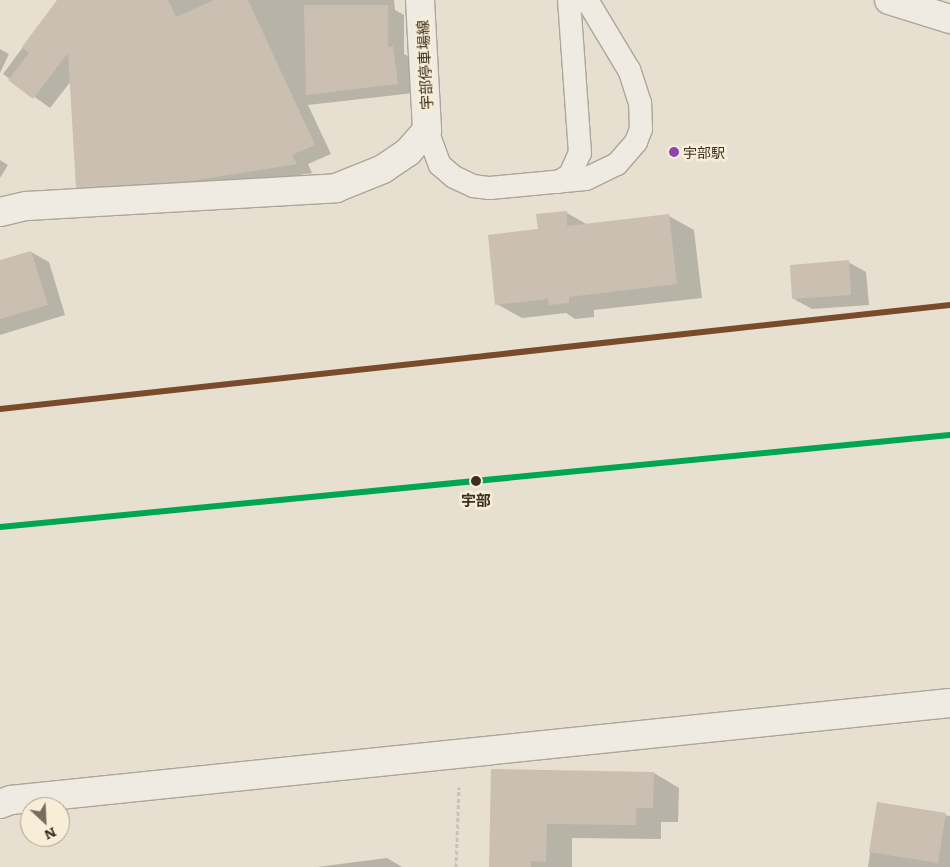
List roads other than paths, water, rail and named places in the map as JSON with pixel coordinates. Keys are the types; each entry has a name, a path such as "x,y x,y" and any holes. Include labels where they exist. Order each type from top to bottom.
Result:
{"street":[{"name":"宇部停車場線","path":"420,0 427,130"},
{"path":"889,0 950,19"},
{"path":"0,212 26,206 336,188 359,182 408,152 427,130"},
{"path":"0,804 11,800 950,703"}],"lane":[{"path":"558,182 570,175 580,153 569,0"},
{"path":"427,130 440,165 454,177 473,186 586,179 617,164 629,153 641,129 636,86 587,0"}],"railway":[{"path":"466,357 950,305"}],"place":[{"name":"宇部駅","path":"674,152"},
{"name":"宇部","path":"476,481"}]}
